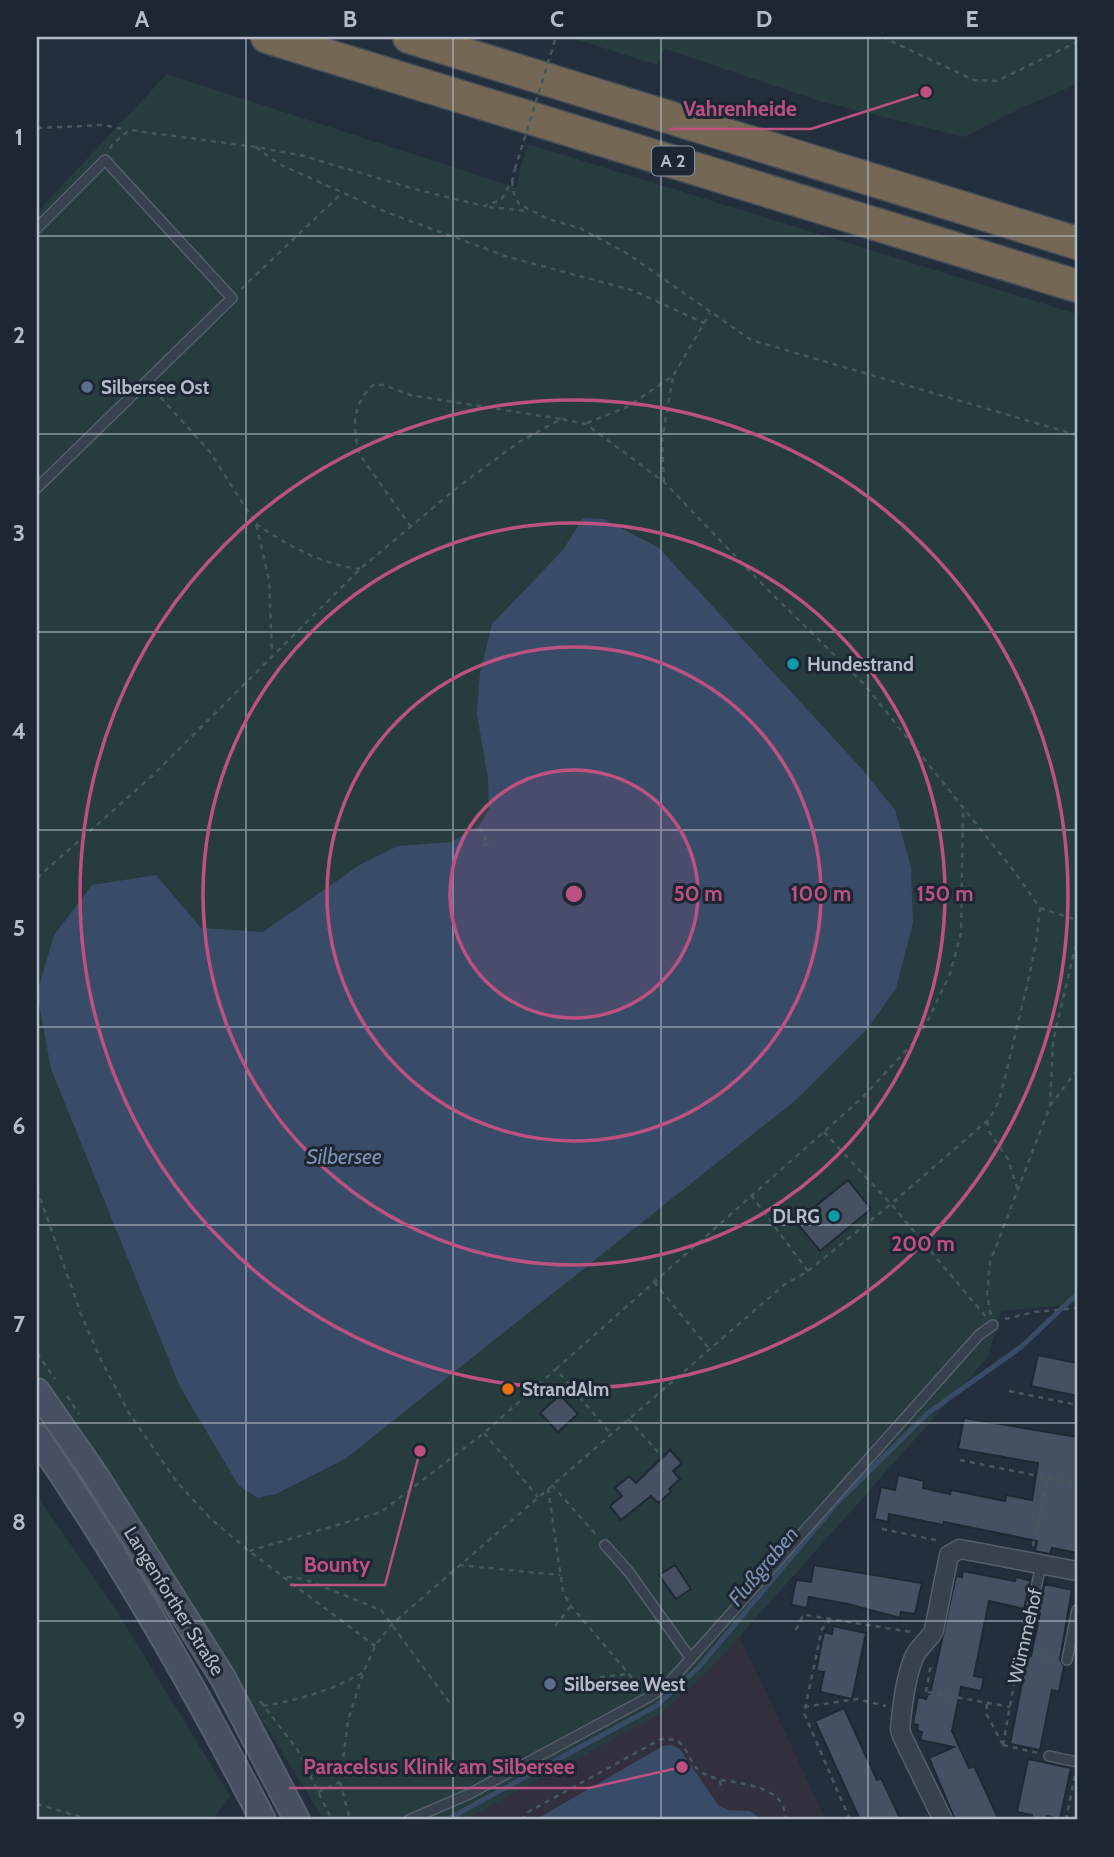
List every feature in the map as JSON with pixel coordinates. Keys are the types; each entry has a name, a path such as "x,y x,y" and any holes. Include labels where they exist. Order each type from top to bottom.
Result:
{"highway":[{"name":"A 2","path":"267,37 1077,286"},
{"name":"A 2","path":"409,37 1077,243"}],"main road":[{"name":"Langenforther Straße","path":"37,1391 96,1476 223,1678 297,1820"},
{"name":"Langenforther Straße","path":"37,1437 75,1492 155,1621 263,1820"}],"street":[{"name":"Wümmehof","path":"954,1551 960,1549 1077,1570"},
{"path":"943,1820 902,1736 903,1710 915,1656 931,1636 949,1555 954,1551"}],"lane":[{"path":"37,228 105,160 232,298 37,488"},
{"path":"409,1820 469,1794 649,1697 668,1684 979,1335 993,1325"},
{"path":"605,1545 629,1572 691,1660"},
{"name":"Wümmehof","path":"1023,1651 1035,1563"},
{"path":"1067,1660 1077,1610"},
{"path":"1049,1756 1077,1762"}],"path":[{"path":"484,206 501,200 512,181 556,37"},
{"path":"882,37 974,80 997,81 1077,42"},
{"path":"37,128 104,125 256,146 304,156 418,190 484,206 530,211 580,228 628,254 751,340 1077,435"},
{"path":"105,160 112,145 129,130"},
{"path":"256,146 279,164 386,212 509,257 632,290 704,323"},
{"path":"512,181 519,204 530,211"},
{"path":"232,298 342,193"},
{"path":"664,482 662,439 673,376 710,313"},
{"path":"586,424 627,407 673,376"},
{"path":"145,382 210,452 256,524 269,580 272,654"},
{"path":"411,527 360,455 357,446 356,406 362,394 373,385 384,385 410,395 586,424 664,482 764,586 864,684 1014,871 1040,908 1077,920"},
{"path":"37,878 152,776 360,569 458,487 519,442 561,419"},
{"path":"256,524 295,550 335,566 360,569"},
{"path":"249,1551 381,1512 484,1433 862,1098 914,1042 950,974 961,933 963,809"},
{"path":"479,827 488,843"},
{"path":"483,846 493,840"},
{"path":"350,1820 340,1782 348,1721 363,1672 375,1646 392,1624 784,1285 808,1271 891,1204 987,1121 998,1102 1010,1055 1036,944 1040,908"},
{"path":"1050,1106 1053,1041 1077,940"},
{"path":"993,1325 987,1296 990,1262 1050,1106 1077,1070"},
{"path":"987,1121 990,1133 1008,1159 1018,1191"},
{"path":"823,1131 891,1204 993,1325"},
{"path":"37,1189 81,1314 101,1360 129,1413 177,1482 211,1518 249,1551 287,1577 300,1590 375,1646"},
{"path":"751,1195 808,1271"},
{"path":"654,1282 711,1350"},
{"path":"993,1325 1011,1316 1077,1308"},
{"path":"556,1369 611,1434"},
{"path":"1009,1391 1077,1405"},
{"path":"628,1419 658,1452"},
{"path":"484,1433 538,1497"},
{"path":"960,1460 1077,1484"},
{"name":"Wümmehof","path":"1035,1563 1047,1478"},
{"path":"550,1486 605,1545"},
{"path":"550,1486 563,1592 571,1606 649,1697"},
{"path":"882,1529 945,1542 954,1551"},
{"path":"459,1565 561,1575"},
{"path":"287,1577 304,1579 381,1610 449,1702"},
{"path":"555,1626 571,1606"},
{"path":"796,1630 803,1615 931,1636"},
{"path":"831,1619 822,1629 804,1713 850,1820"},
{"path":"1023,1651 1067,1660"},
{"name":"Wümmehof","path":"1003,1745 1019,1656 1023,1651"},
{"path":"926,1692 933,1656"},
{"path":"332,1820 297,1749 263,1706 313,1696 339,1686 363,1672"},
{"path":"600,1677 629,1674"},
{"name":"Wümmehof","path":"907,1688 1010,1707"},
{"path":"804,1707 857,1699 903,1710"},
{"path":"988,1704 986,1713 1003,1745 1049,1756"},
{"path":"521,1820 528,1812 661,1739 677,1740 703,1776 769,1793 782,1802 787,1820"},
{"path":"1066,1820 1077,1762"},
{"path":"719,1779 723,1791"},
{"path":"318,1792 340,1782"},
{"path":"37,1804 91,1820"}],"shaded area":[{"path":"739,1635 826,1820 465,1820 660,1713 709,1671"}],"green space":[{"path":"569,37 1077,37 1077,84 964,137 820,101 665,49 657,65"},
{"path":"167,74 517,188 528,144 1077,314 1077,1304 1001,1311 988,1357 709,1671 660,1714 465,1820 324,1820 108,1470 37,1372 37,212"},
{"path":"37,1496 116,1610 230,1796 212,1820 37,1820"}],"water":[{"name":"Silbersee","path":"583,518 604,519 659,548 861,768 895,810 911,867 913,923 896,988 868,1028 797,1099 345,1459 276,1494 258,1498 239,1486 180,1387 51,1069 37,993 54,935 92,885 156,875 201,928 263,932 361,864 398,846 451,842 479,826 489,809 488,779 477,714 480,673 492,624 563,550"},
{"path":"671,1745 680,1749 718,1805 728,1810 750,1811 763,1820 535,1820 663,1746"}],"building":[{"name":"DLRG","path":"848,1180 871,1209 820,1251 796,1222"},
{"path":"1038,1355 1077,1363 1077,1396 1031,1386"},
{"path":"560,1395 578,1414 558,1432 540,1413"},
{"path":"964,1418 1077,1437 1077,1553 1052,1548 1050,1554 1035,1551 1037,1541 944,1522 943,1525 889,1514 888,1522 874,1519 881,1487 895,1490 898,1475 924,1481 923,1488 950,1494 951,1490 1005,1501 1006,1495 1032,1500 1038,1463 958,1449"},
{"path":"670,1450 682,1463 673,1471 680,1479 669,1489 671,1492 658,1503 651,1496 621,1520 610,1506 622,1496 615,1488 629,1476 636,1483"},
{"path":"675,1565 691,1589 676,1599 659,1575"},
{"path":"814,1565 922,1583 915,1614 901,1612 900,1618 809,1597 807,1608 791,1605 796,1580 811,1582"},
{"path":"963,1571 1015,1581 1016,1577 1029,1580 1032,1574 1024,1609 989,1601 974,1676 984,1678 981,1691 961,1687 952,1731 969,1768 974,1766 999,1820 955,1820 929,1758 954,1747 920,1740 922,1732 917,1730 918,1725 913,1724 918,1697 926,1699 930,1694 956,1576 962,1577"},
{"path":"1046,1577 1045,1584 1072,1590 1060,1659 1064,1666 1059,1692 1052,1690 1040,1750 1010,1744"},
{"path":"833,1626 866,1633 852,1699 820,1692 824,1672 816,1671 824,1632 832,1634"},
{"path":"844,1708 877,1780 881,1778 901,1820 860,1820 815,1721"},
{"path":"1028,1759 1071,1768 1060,1819 1047,1816 1046,1820 1031,1820 1032,1815 1017,1812"}],"waterway":[{"name":"Flußgraben","path":"446,1820 656,1706 699,1667 836,1504 928,1413 1021,1347 1077,1294"}],"place":[{"name":"Vahrenheide","path":"926,92"},
{"name":"Silbersee Ost","path":"87,387"},
{"name":"Hundestrand","path":"793,664"},
{"name":"DLRG","path":"834,1216"},
{"name":"StrandAlm","path":"508,1389"},
{"name":"Bounty","path":"420,1451"},
{"name":"Silbersee West","path":"550,1684"},
{"name":"Paracelsus Klinik am Silbersee","path":"682,1767"}]}
